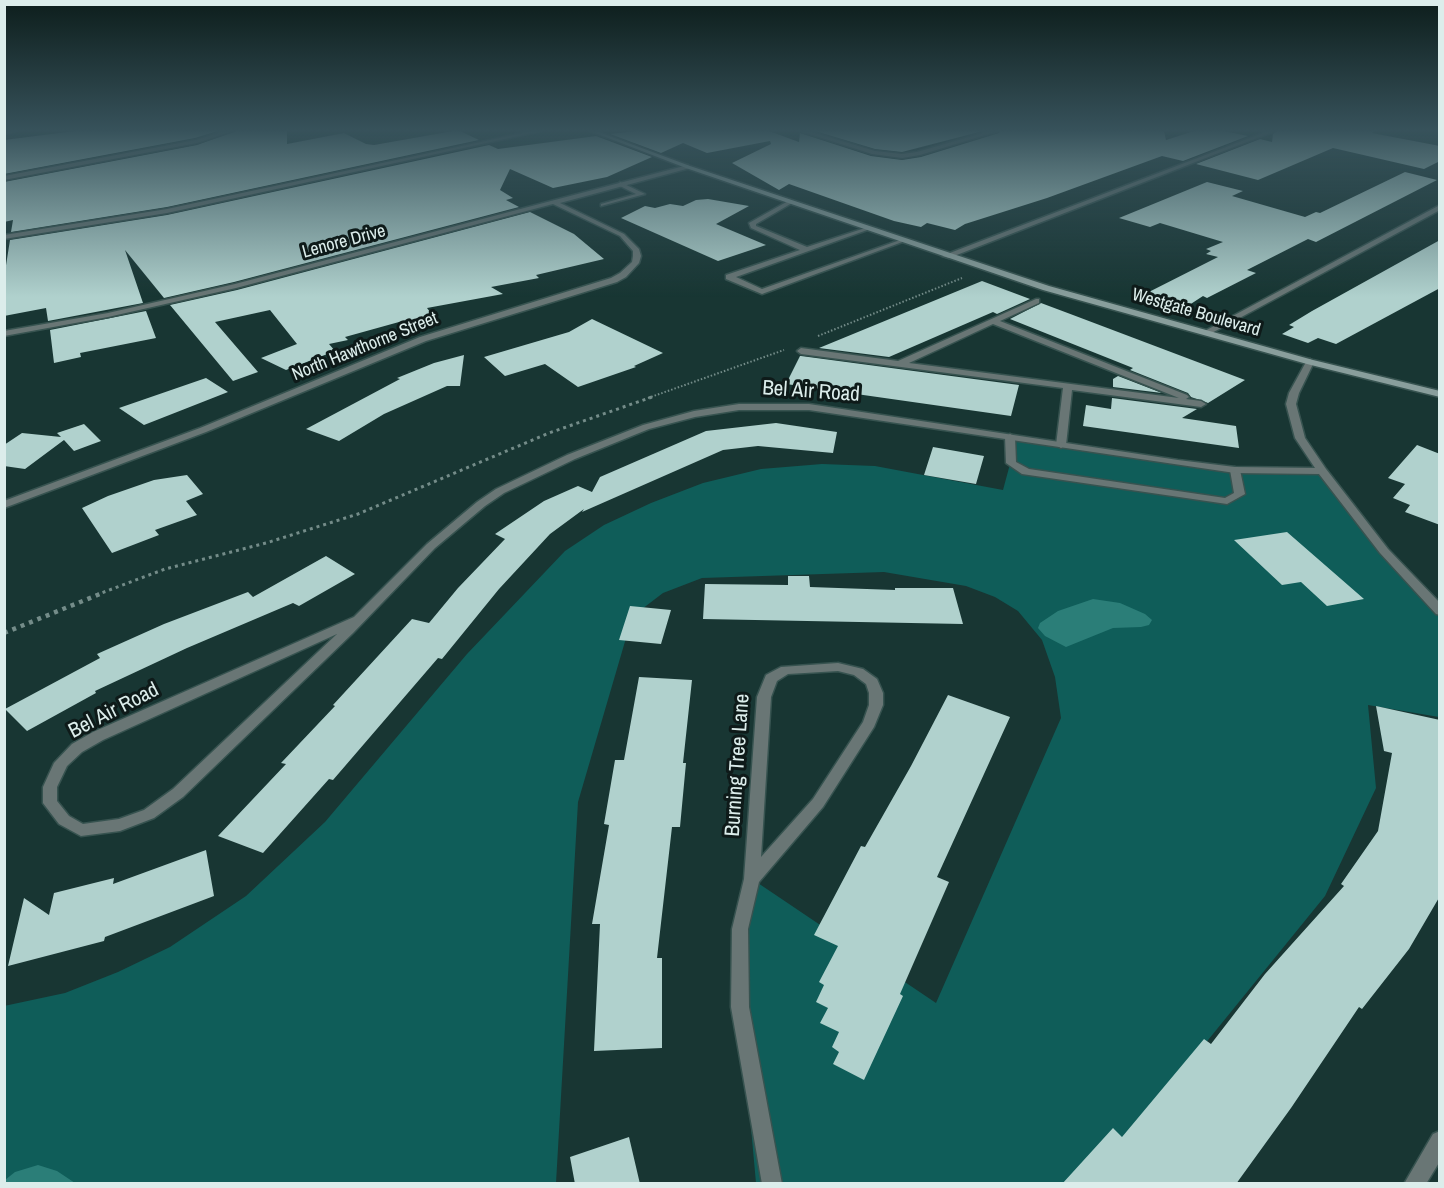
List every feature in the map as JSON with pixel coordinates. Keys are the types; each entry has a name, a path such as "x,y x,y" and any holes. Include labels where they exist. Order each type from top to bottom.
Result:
{"street":[{"path":"4,237 167,211 281,186"},
{"name":"Lenore Drive","path":"4,334 108,315 236,286 611,186"},
{"path":"603,205 642,194 625,186"},
{"name":"Westgate Boulevard","path":"745,186 985,268 1205,333 1440,394"},
{"path":"946,256 1127,186"},
{"name":"North Hawthorne Street","path":"4,505 203,430 423,339 614,280 635,263 638,256 636,250 622,235 554,202"},
{"path":"790,202 752,224 753,227 807,250"},
{"path":"1205,333 1440,207"},
{"path":"867,229 729,277 762,292 902,241"},
{"path":"899,364 1036,301"},
{"path":"801,351 1201,404 993,321"},
{"path":"1310,362 1294,393 1291,404 1300,438 1322,471 1384,551 1438,608"},
{"path":"1061,445 1068,386"},
{"name":"Bel Air Road","path":"358,620 108,731 77,748 61,763 50,787 50,803 63,819 81,830 120,825 149,814 178,794 358,620 431,546 481,504 508,487 571,457 667,421 739,407 809,407 1236,470 1322,471"},
{"path":"1010,437 1011,463 1026,472 1050,476 1227,501 1240,494 1236,470"},
{"name":"Burning Tree Lane","path":"752,879 818,803 872,718 876,705 876,693 872,682 858,672 845,667 797,668 777,674 766,686 762,710 752,879 740,928 740,1007 771,1184"},
{"path":"1414,1184 1440,1140"}],"path":[{"path":"808,340 985,268"},
{"path":"4,633 165,569 266,543 358,514 395,496 549,433 786,349"}],"shaded area":[{"path":"1017,438 1235,470 1322,471 1439,611 1439,717 1368,705 1376,788 1325,896 1092,1183 756,1183 740,1007 752,879 936,1003 1061,718 1055,677 1042,640 1018,611 995,597 966,586 884,572 702,578 663,593 631,621 578,802 556,1183 5,1183 4,1006 65,993 118,972 170,947 246,896 325,822 467,654 565,551 604,525 651,503 703,483 761,469 822,464 875,466 1003,490"},
{"path":"1093,599 1120,603 1145,614 1152,620 1149,625 1141,627 1113,628 1066,647 1045,636 1038,628 1040,623 1058,611"},
{"path":"38,1165 57,1171 75,1183 5,1183 5,1180 15,1172"}],"building":[{"path":"4,186 263,186 167,207 11,232 13,220 4,222"},
{"path":"298,186 502,186 500,190 513,198 506,200 519,207 234,282 164,298 125,250 143,303 48,321 46,308 4,316 4,278 10,240 167,215"},
{"path":"796,186 1079,186 965,224 955,230 927,223 921,227 894,221"},
{"path":"1196,186 1225,186 1243,191 1232,196 1305,217 1316,212 1320,213 1375,186 1424,186 1316,242 1308,239 1247,270 1256,273 1207,298 1203,296 1180,311 1137,298 1218,257 1206,254 1211,251 1206,249 1223,242 1160,223 1150,227 1119,218"},
{"path":"708,199 749,206 716,224 766,245 718,261 621,218 645,206 655,208 670,204 683,206 696,200"},
{"path":"530,212 574,234 604,259 536,275 539,278 491,287 503,294 427,308 433,316 399,322 345,337 348,340 329,344 335,351 286,370 261,358 297,344 270,310 215,322 258,372 233,381 170,305 237,290"},
{"path":"1440,240 1440,288 1336,344 1318,338 1308,343 1282,334 1294,327 1289,325 1312,311"},
{"path":"982,281 1030,299 997,314 993,312 889,357 819,348"},
{"path":"1041,303 1245,380 1208,403 1191,397 1188,393 1130,370 1133,368 1010,319"},
{"path":"146,311 156,338 80,353 81,357 54,363 50,330"},
{"path":"592,319 663,353 634,366 636,367 578,387 545,364 505,376 484,357 569,332"},
{"path":"464,355 460,386 447,386 384,414 339,441 306,429 400,379 397,378 434,363"},
{"path":"800,356 1019,385 1011,416 786,384"},
{"path":"1118,376 1162,393 1113,387 1113,379"},
{"path":"206,378 228,392 144,425 119,408"},
{"path":"1112,398 1197,409 1182,418 1236,426 1239,448 1083,426 1086,405 1111,409"},
{"path":"776,423 837,432 833,453 758,446 723,450 582,512 584,509 550,534 499,589 442,659 438,658 333,780 329,779 263,853 218,836 286,764 281,763 412,619 429,623 458,588 505,539 495,534 544,501 578,486 592,492 600,477 706,431"},
{"path":"84,424 101,441 74,451 64,440 25,469 4,466 4,445 22,433 61,437 57,433"},
{"path":"1417,445 1440,454 1440,525 1405,512 1410,505 1393,498 1405,484 1388,478"},
{"path":"933,447 984,456 976,484 924,475"},
{"path":"187,475 203,494 186,501 197,515 155,530 159,535 112,553 82,508 154,480"},
{"path":"1287,532 1364,599 1327,606 1301,582 1282,585 1234,540"},
{"path":"326,556 355,574 299,606 293,603 187,648 95,691 96,693 27,731 5,709 100,658 97,654 164,624 248,592 253,597"},
{"path":"788,576 809,576 810,587 895,590 895,588 953,588 963,624 703,619 705,584 788,585"},
{"path":"630,606 671,610 661,644 619,640"},
{"path":"639,677 692,680 683,763 686,763 680,827 672,827 657,958 662,958 662,1048 594,1051 600,924 592,924 609,825 604,824 615,760 624,760"},
{"path":"948,695 1010,717 937,877 949,882 900,994 903,996 864,1080 833,1064 839,1052 832,1047 839,1032 820,1023 828,1008 816,1002 824,985 819,982 838,946 814,935 861,846 865,847"},
{"path":"1376,706 1440,720 1440,896 1409,949 1362,1009 1359,1007 1236,1184 1062,1184 1113,1128 1122,1137 1204,1039 1211,1044 1265,974 1344,886 1341,884 1378,831 1392,753 1384,751"},
{"path":"206,850 214,896 105,937 104,941 8,966 24,898 49,915 54,893 114,878 113,884"},
{"path":"629,1137 640,1184 575,1184 570,1157"}]}
